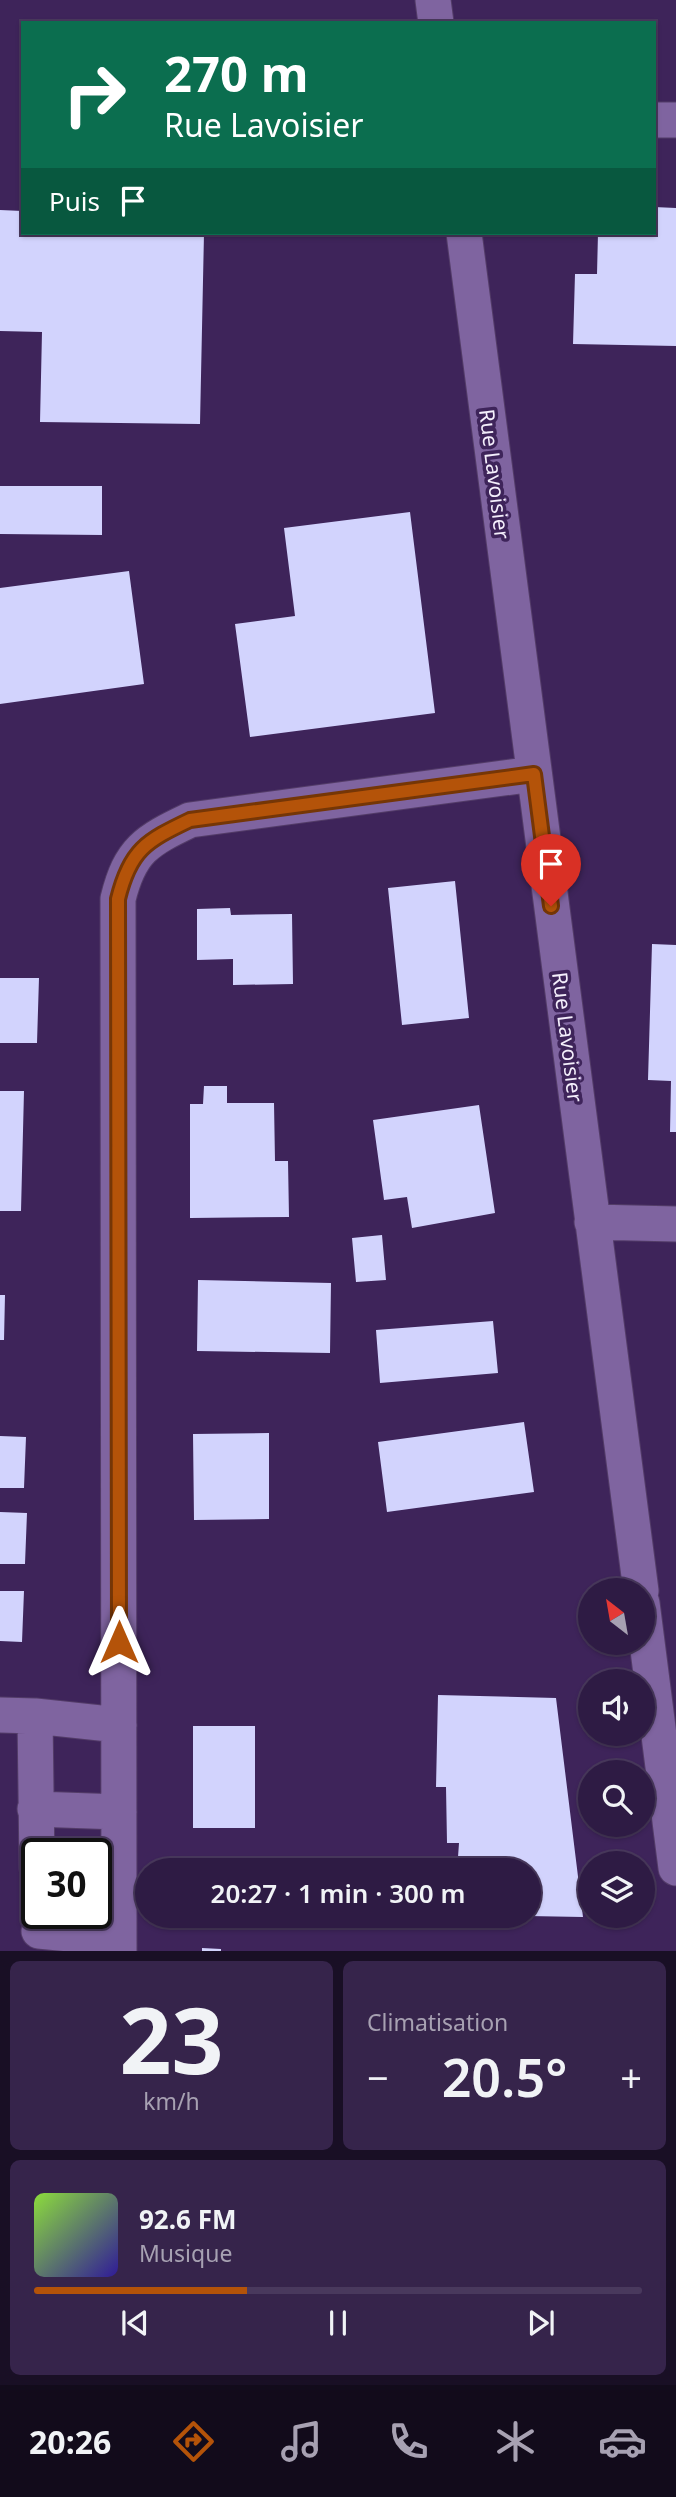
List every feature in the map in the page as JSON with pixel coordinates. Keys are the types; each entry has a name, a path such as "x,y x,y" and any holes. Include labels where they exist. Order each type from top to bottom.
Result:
{"street":[{"path":"433,0 436,21"},
{"path":"656,120 676,120"},
{"name":"Rue Lavoisier","path":"464,235 639,1578"},
{"path":"39,1932 119,1945 118,899 124,876 138,851 157,836 190,820 534,774"},
{"path":"592,1222 676,1224"},
{"path":"651,1656 671,1779 676,1868"},
{"path":"0,1715 119,1725"},
{"path":"35,1716 36,1838"},
{"path":"35,1809 119,1812"}],"building":[{"path":"656,207 676,208 676,346 573,344 575,274 597,274 598,235 656,235"},
{"path":"0,210 21,211 21,235 204,235 200,424 40,422 42,332 0,331"},
{"path":"0,486 102,486 102,535 0,534"},
{"path":"410,512 435,713 250,737 235,624 295,616 284,528"},
{"path":"129,571 144,684 0,704 0,588"},
{"path":"455,881 469,1018 402,1025 388,888"},
{"path":"230,908 231,915 292,914 293,984 233,985 233,959 197,960 197,909"},
{"path":"652,944 676,945 676,1132 670,1132 671,1081 648,1080"},
{"path":"0,978 39,978 37,1043 0,1043"},
{"path":"204,1086 227,1086 227,1103 274,1103 275,1161 288,1161 289,1217 190,1218 190,1104 203,1104"},
{"path":"0,1091 24,1091 21,1211 0,1211"},
{"path":"479,1105 495,1213 412,1228 407,1197 384,1200 373,1120"},
{"path":"382,1235 386,1280 356,1282 352,1238"},
{"path":"198,1280 331,1283 330,1353 197,1351"},
{"path":"0,1295 5,1295 4,1340 0,1340"},
{"path":"493,1321 498,1373 380,1383 376,1330"},
{"path":"524,1422 534,1492 387,1512 378,1442"},
{"path":"269,1433 269,1519 194,1520 193,1434"},
{"path":"0,1436 26,1437 24,1488 0,1488"},
{"path":"0,1512 27,1513 25,1564 0,1564"},
{"path":"0,1591 24,1591 22,1642 0,1641"},
{"path":"438,1695 556,1698 578,1876 578,1917 541,1916 541,1858 458,1858 459,1843 447,1843 446,1787 436,1787"},
{"path":"193,1726 255,1726 255,1828 193,1828"},
{"path":"202,1948 221,1949 221,1951 202,1951"}],"route":[{"path":"119,1642 118,899 124,876 138,851 157,836 190,820 534,774 551,906"}]}
